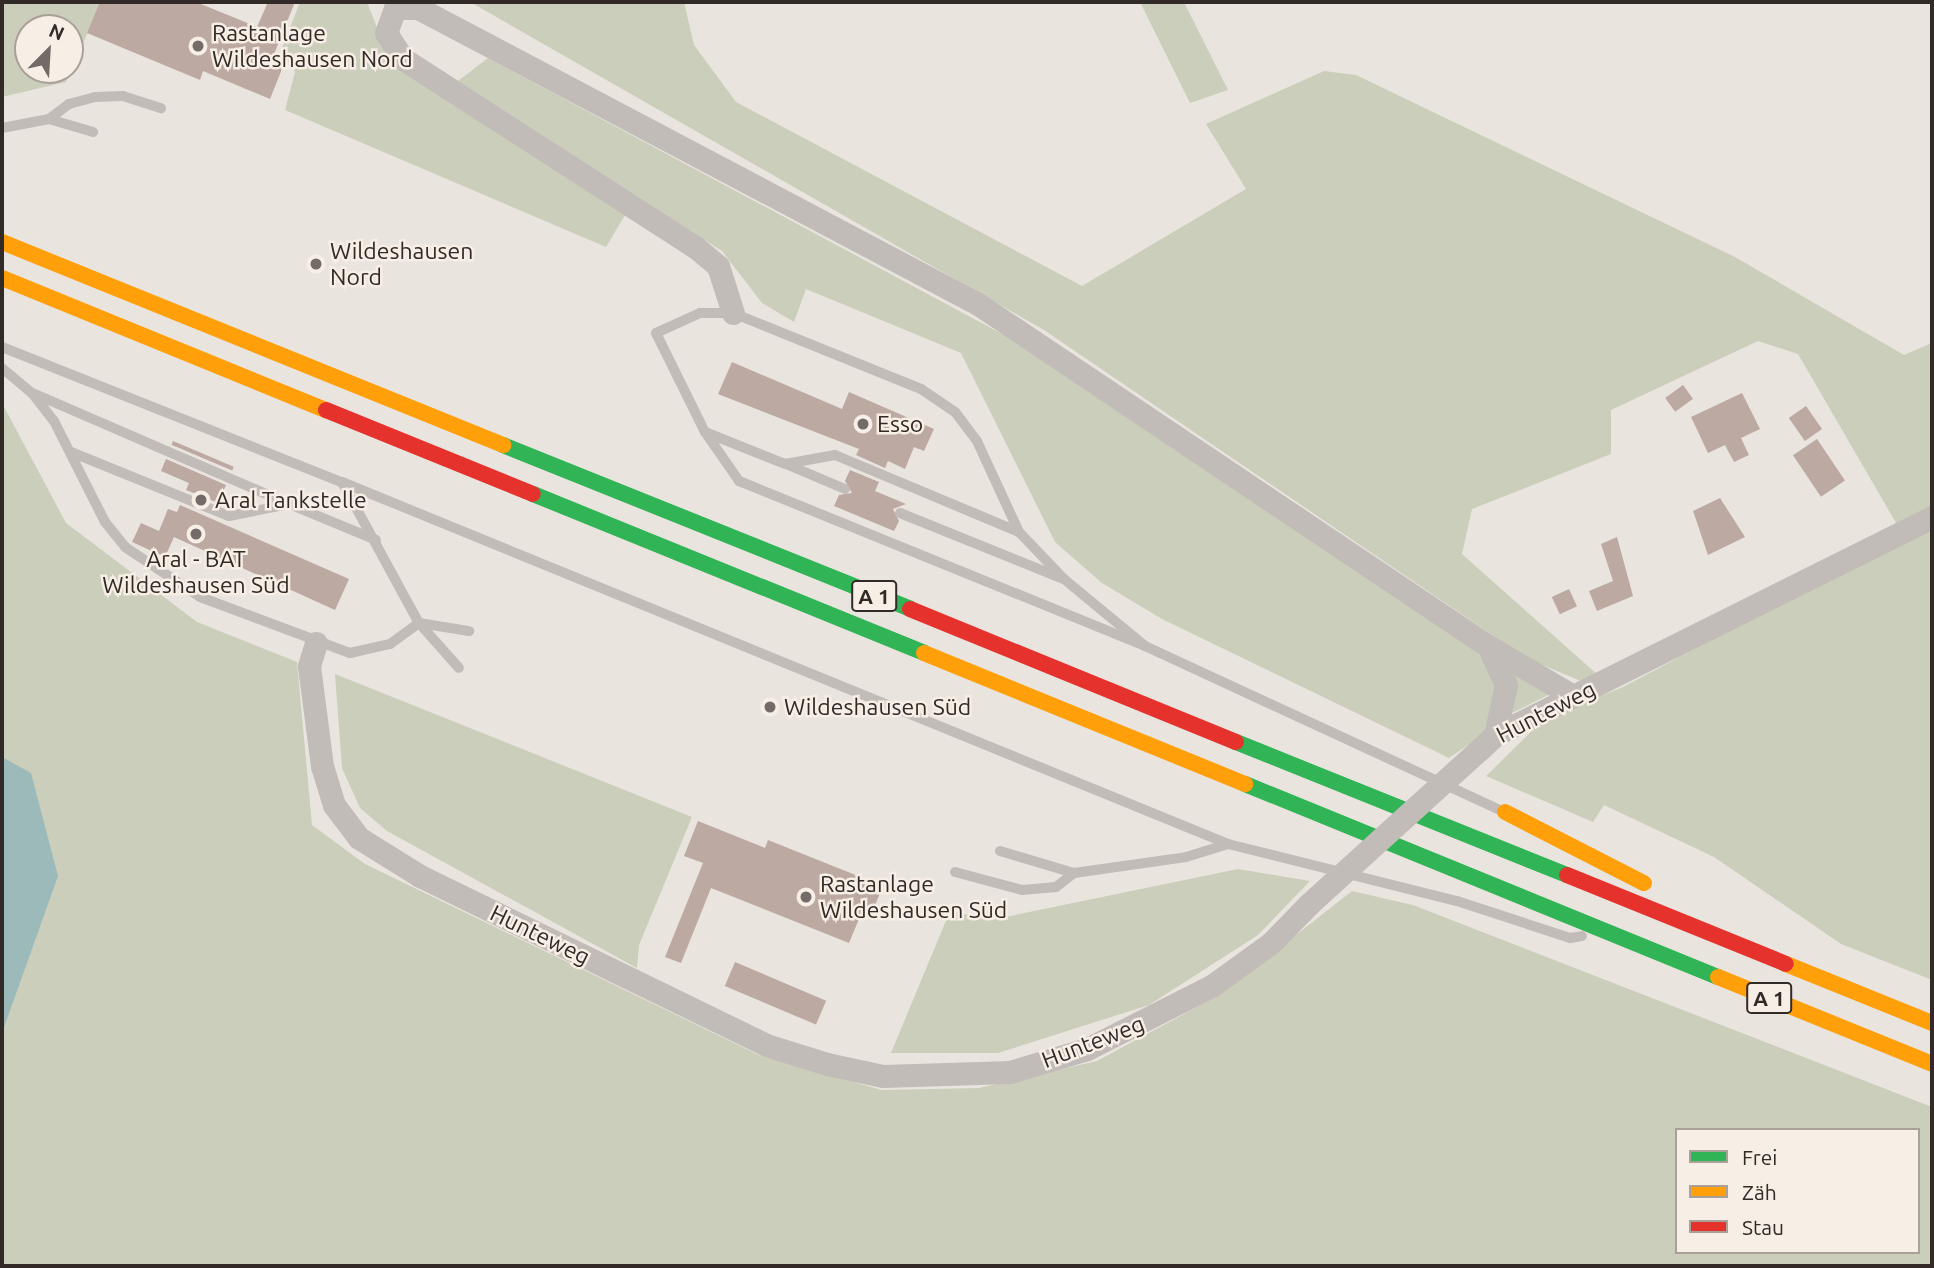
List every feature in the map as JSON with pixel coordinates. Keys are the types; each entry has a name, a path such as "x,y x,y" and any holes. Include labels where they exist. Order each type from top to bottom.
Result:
{"highway":[{"name":"A 1","path":"2,242 1932,1023"},
{"name":"A 1","path":"2,278 1932,1064"},
{"path":"1505,812 1662,892"},
{"path":"1685,903 1707,914 1747,950"}],"street":[{"path":"733,313 718,267 695,247 403,59 386,33 392,5 411,4 978,304 1488,646 1573,696"},
{"name":"Hunteweg","path":"316,643 309,666 322,766 334,804 359,838 420,876 743,1034 827,1064 883,1076 1010,1072 1087,1049 1213,985 1270,943 1309,904 1487,743 1573,696 1932,517"},
{"path":"1487,743 1506,685 1488,646"}],"lane":[{"path":"2,128 49,119 69,104 95,97 124,96 161,108"},
{"path":"49,119 93,132"},
{"path":"1145,646 1064,579 1019,532 999,483 955,412 921,389 733,313 700,313 656,333 705,432 739,481 1145,646 1505,812"},
{"path":"2,347 342,482 1228,844 1457,901 1570,937 1605,932"},
{"path":"2,368 32,393 376,540"},
{"path":"32,393 71,452 105,522 125,547 200,597 316,643 349,653 370,650 419,623 469,631"},
{"path":"705,432 845,489"},
{"path":"71,452 229,516 289,504"},
{"path":"785,464 835,455 1019,532"},
{"path":"342,482 419,623 459,668"},
{"path":"900,513 1064,579"},
{"path":"1000,852 1074,873 1186,857 1228,844"},
{"path":"955,872 1022,890 1056,887 1074,873"}],"green space":[{"path":"2,2 101,2 84,41 84,14 14,14 14,84 57,84 2,97"},
{"path":"300,2 367,2 385,48 415,80 625,215 606,247 285,110 295,72 281,51"},
{"path":"470,2 684,2 694,45 736,102 1082,286 1246,189 1206,124 1324,71 1356,75 1735,257 1904,355 1932,343 1932,511 1899,528 1798,354 1758,341 1611,410 1611,454 1472,509 1462,554 1599,676 1588,684 1526,658 1044,330"},
{"path":"1140,2 1184,2 1228,90 1190,103"},
{"path":"488,58 1032,350 1472,645 1494,675 1496,700 1483,735 1449,758 1162,619 1102,583 1055,542 961,353 806,289 794,322 762,303 722,251 458,81"},
{"path":"2,403 66,523 197,622 297,662 312,825 365,864 761,1056 882,1090 979,1088 1097,1061 1221,994 1352,891 1413,905 1932,1107 1932,1266 2,1266"},
{"path":"1932,523 1932,980 1841,944 1714,857 1604,805 1593,822 1486,776 1545,718 1623,687"},
{"path":"1511,672 1554,692 1508,715"},
{"path":"335,674 692,817 639,945 637,968 387,831 360,808 342,768"},
{"path":"1238,869 1310,881 1258,935 1149,1005 998,1053 891,1053 950,911 991,920"}],"water":[{"path":"2,757 31,773 58,876 2,1033"}],"building":[{"name":"Rastanlage Wildeshausen Nord","path":"100,2 196,2 257,27 268,2 295,2 272,59 284,64 270,99 203,71 200,80 87,33"},
{"path":"732,362 842,409 849,392 934,429 924,451 914,447 905,469 888,461 885,468 856,455 859,449 718,394"},
{"path":"1683,385 1693,399 1675,412 1665,398"},
{"path":"1742,393 1760,429 1741,438 1749,455 1734,462 1725,445 1708,453 1691,417"},
{"path":"1806,406 1822,429 1805,441 1789,418"},
{"path":"1817,439 1845,480 1821,497 1793,455"},
{"path":"173,441 234,467 232,470 171,445"},
{"path":"166,459 226,485 218,503 186,490 189,483 161,471"},
{"path":"850,470 879,482 875,491 906,504 893,509 899,521 894,531 834,506 839,495 852,493 845,481"},
{"path":"1720,498 1745,537 1708,555 1693,511"},
{"path":"180,505 349,579 335,610 174,537 165,557 132,542 141,523 159,531 168,509 177,512"},
{"path":"1617,537 1633,596 1597,611 1589,591 1613,581 1601,544"},
{"path":"1569,589 1577,606 1560,614 1552,597"},
{"name":"Rastanlage Wildeshausen Süd","path":"698,821 765,848 768,840 883,886 873,910 864,907 849,943 711,888 681,963 665,957 703,863 684,856"},
{"path":"735,962 826,1001 816,1025 725,986"}],"traffic: fast":[{"path":"503,445 910,609"},
{"path":"533,494 924,653"},
{"path":"1236,742 1567,875"},
{"path":"1245,784 1718,977"}],"traffic: slow":[{"path":"2,242 503,445"},
{"path":"2,278 326,410"},
{"path":"924,653 1245,784"},
{"path":"1505,812 1644,883"},
{"path":"1786,964 1932,1023"},
{"path":"1718,977 1932,1064"}],"traffic: jam":[{"path":"326,410 533,494"},
{"path":"910,609 1236,742"},
{"path":"1567,875 1786,964"}],"place":[{"name":"Rastanlage Wildeshausen Nord","path":"198,46"},
{"name":"Wildeshausen Nord","path":"316,264"},
{"name":"Esso","path":"863,424"},
{"name":"Aral Tankstelle","path":"201,500"},
{"name":"Aral - BAT Wildeshausen Süd","path":"196,534"},
{"name":"Wildeshausen Süd","path":"770,707"},
{"name":"Rastanlage Wildeshausen Süd","path":"806,897"}]}
